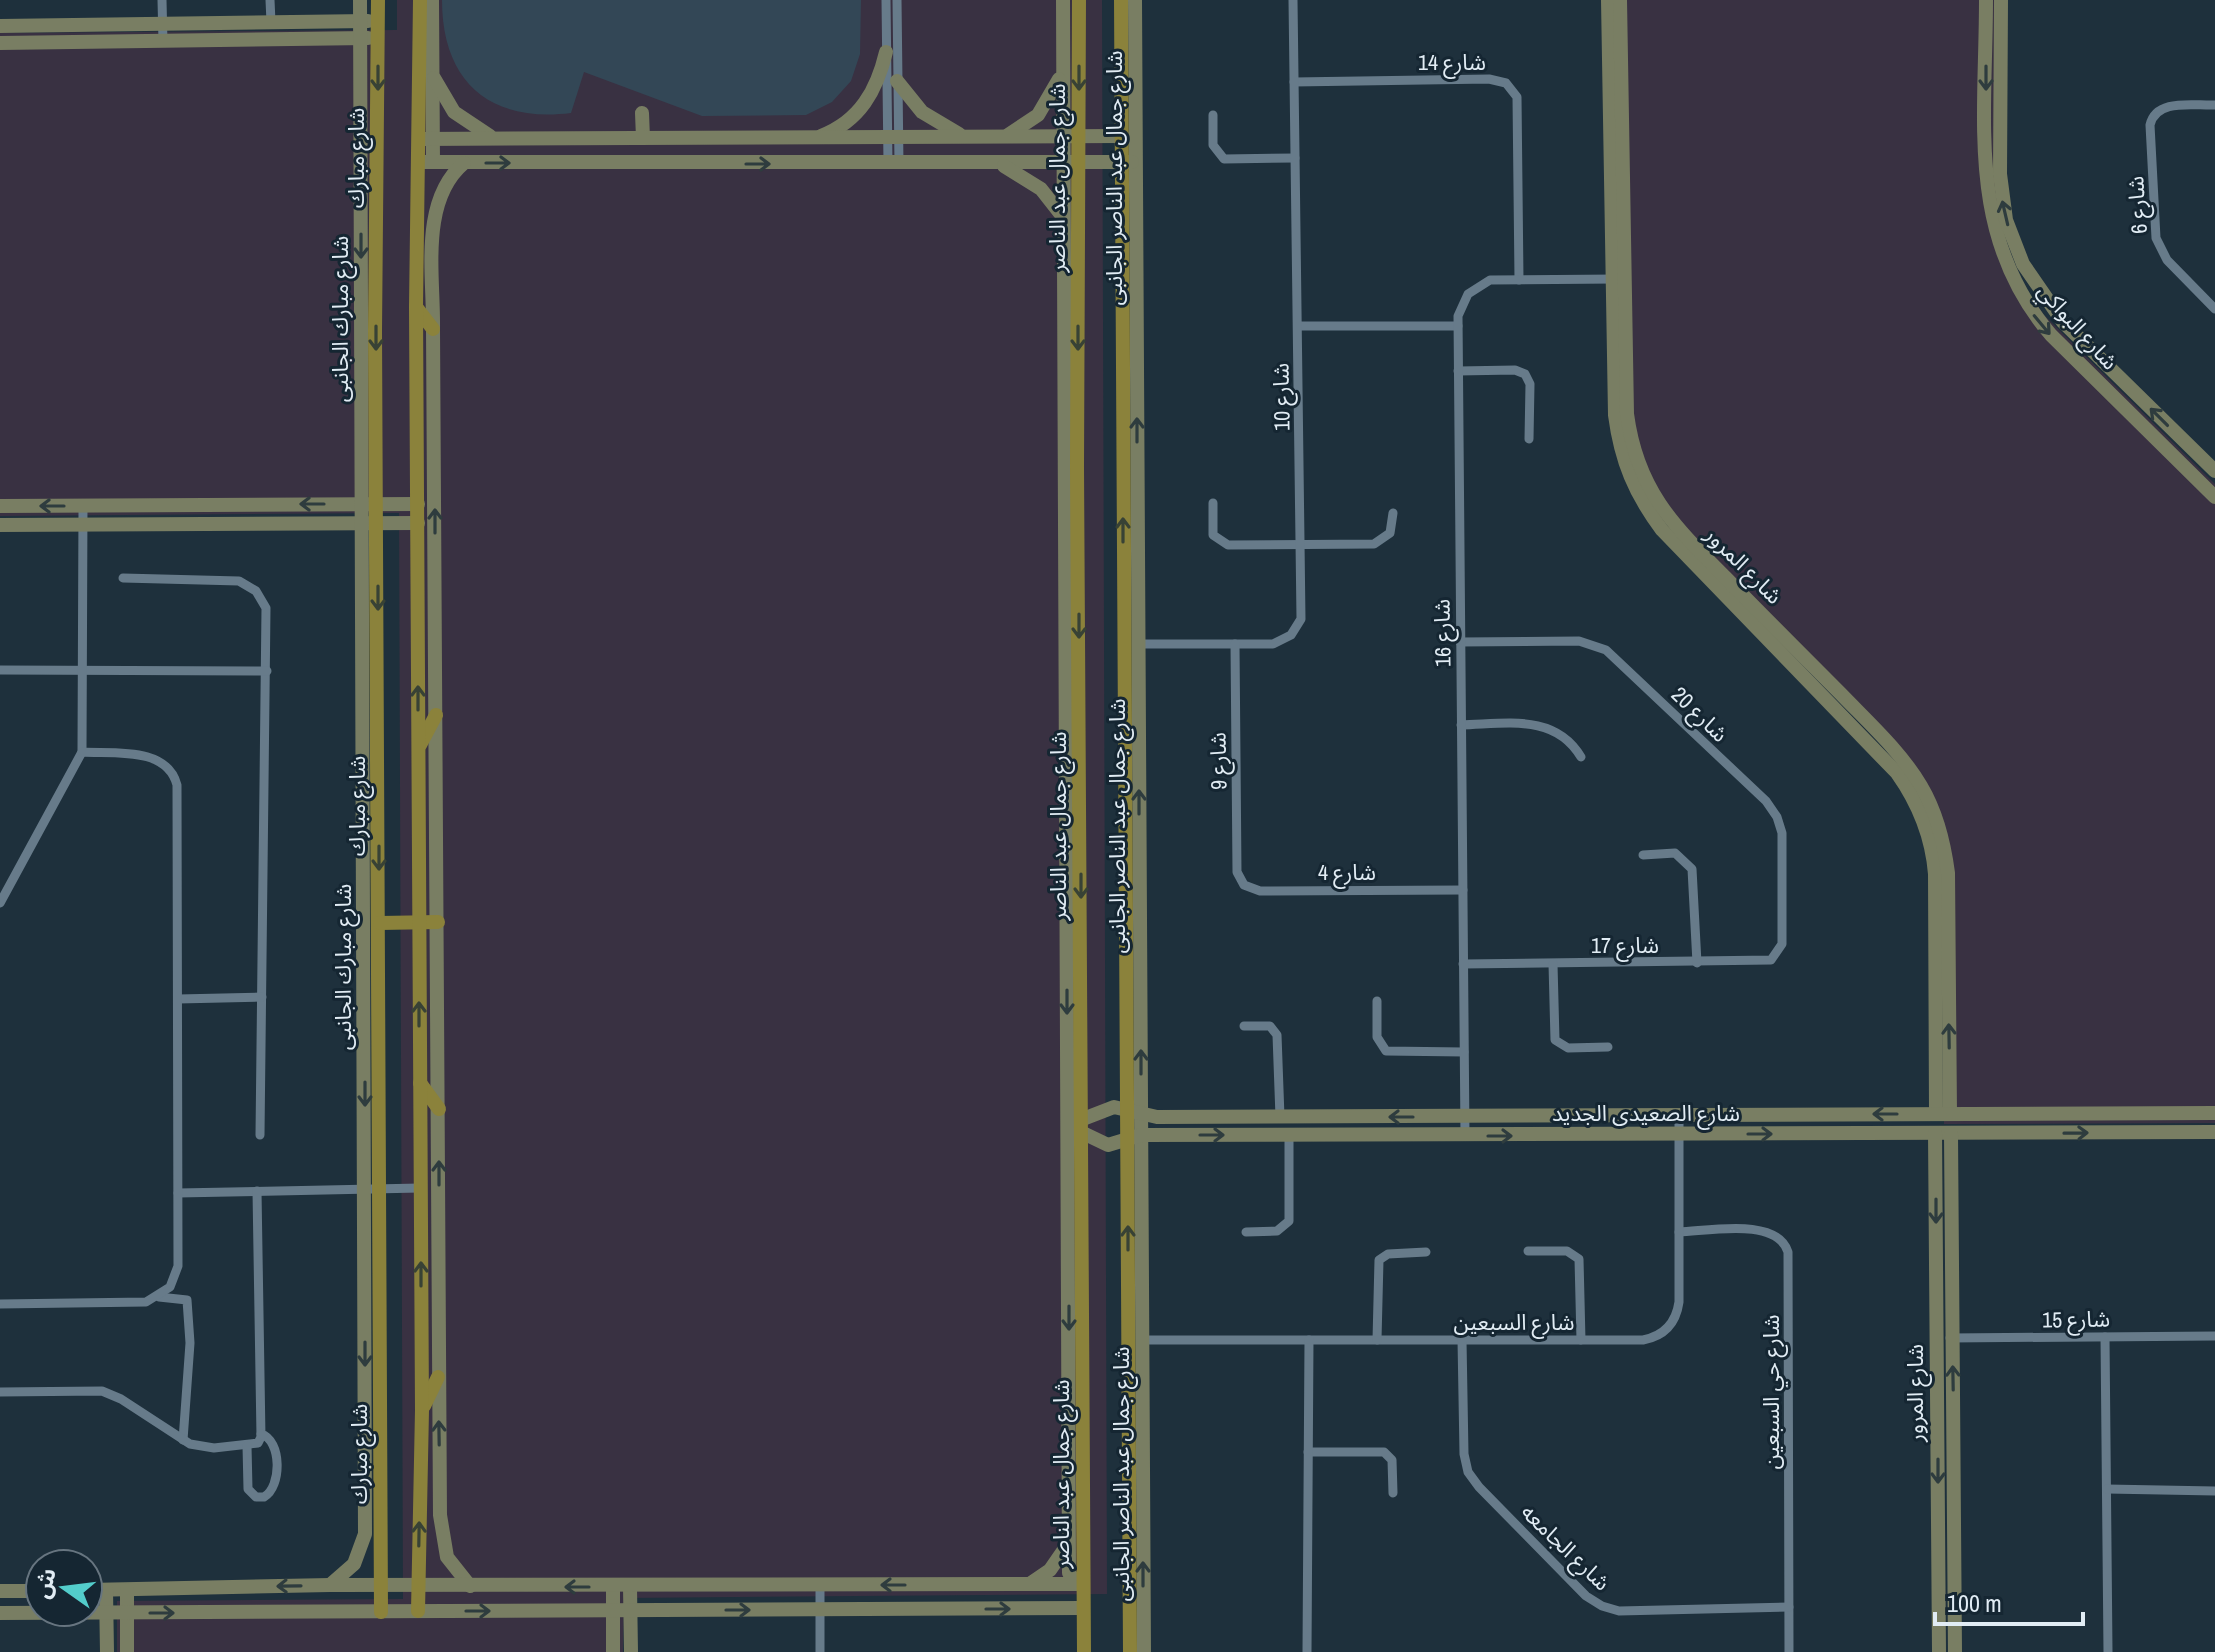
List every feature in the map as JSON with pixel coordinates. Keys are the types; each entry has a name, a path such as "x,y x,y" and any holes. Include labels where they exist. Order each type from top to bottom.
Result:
{"main road":[{"name":"شارع مبارك الجانبى","path":"360,0 370,504"},
{"name":"شارع مبارك","path":"378,0 370,523 380,923 381,1612"},
{"path":"418,1611 422,1410 416,307 427,162 420,0"},
{"path":"426,138 432,69 432,0"},
{"path":"1063,0 1063,163 1071,468"},
{"name":"شارع جمال عبد الناصر","path":"1072,715 1071,468 1080,163 1079,0"},
{"path":"1121,0 1121,136 1128,162 1135,1270 1130,1652"},
{"name":"شارع جمال عبد الناصر الجانبى","path":"1134,1111 1138,644 1128,162 1135,0"},
{"name":"شارع المرور","path":"1608,0 1619,279"},
{"name":"شارع المرور","path":"1620,0 1615,415 1624,464 1634,488 1655,520 1858,721 1905,783 1922,816 1932,848 1935,874 1943,1113"},
{"name":"شارع البواكي","path":"1986,0 1988,198 1995,236 2008,272 2034,316 2051,335 2215,497"},
{"name":"شارع البواكي","path":"2001,0 2000,174 2006,220 2023,264 2034,285 2063,322 2215,471"},
{"path":"0,26 378,21"},
{"path":"272,22 273,39"},
{"path":"0,43 379,38"},
{"path":"813,138 838,128 859,112 874,90 891,52"},
{"path":"1001,137 1015,133 1038,115 1055,91 1063,63"},
{"path":"432,69 440,92 454,112 494,138"},
{"path":"897,81 912,102 932,120 967,137"},
{"path":"642,113 643,138"},
{"path":"426,138 1121,136"},
{"path":"598,138 598,164"},
{"path":"427,162 1000,165 1128,162"},
{"path":"464,163 448,179 435,211 433,329 441,1533 447,1557 470,1586"},
{"path":"1000,165 1032,181 1064,218"},
{"path":"416,307 433,329"},
{"path":"0,506 418,504"},
{"name":"شارع مبارك الجانبى","path":"330,1585 354,1564 365,1534 370,523"},
{"path":"0,525 418,523"},
{"path":"418,749 436,715"},
{"name":"شارع جمال عبد الناصر الجانبى","path":"1072,715 1076,1411 1070,1576 1082,1583"},
{"path":"380,923 438,922"},
{"name":"شارع جمال عبد الناصر","path":"1074,956 1083,1126 1076,1411 1084,1652"},
{"path":"420,1082 439,1109"},
{"name":"شارع الصعيدى الجديد","path":"2215,1113 1157,1117 1108,1108 1083,1126 1102,1145 1134,1137 1289,1135 2215,1132"},
{"path":"2035,1113 2035,1133"},
{"name":"شارع المرور","path":"1943,1133 1945,1338 1955,1652"},
{"name":"شارع جمال عبد الناصر الجانبى","path":"1135,1270 1142,1340 1135,1420 1144,1652"},
{"name":"شارع المرور","path":"1939,1652 1945,1338"},
{"path":"422,1410 438,1377"},
{"path":"1028,1584 1059,1560 1070,1536"},
{"path":"107,1652 106,1590 330,1585 630,1587 1082,1583"},
{"path":"613,1587 613,1652"},
{"path":"630,1587 631,1652"},
{"path":"127,1590 127,1652"},
{"path":"0,1591 24,1591"},
{"path":"0,1613 1083,1608"}],"street":[{"path":"162,0 163,42"},
{"path":"270,0 272,22"},
{"path":"886,0 891,52 894,164"},
{"path":"893,138 897,81 891,52 897,0"},
{"name":"شارع 10","path":"1138,644 1273,644 1295,630 1302,613 1293,0"},
{"name":"شارع 14","path":"1294,82 1489,79 1511,87 1517,97 1519,280"},
{"name":"شارع 6","path":"2215,105 2165,106 2155,112 2150,125 2156,238 2167,260 2215,309"},
{"path":"1213,115 1213,148 1224,159 1295,158"},
{"name":"شارع 16","path":"1465,1136 1460,308 1473,289 1490,280 1619,279"},
{"path":"1298,326 1458,326"},
{"path":"1458,371 1515,370 1525,374 1530,384 1529,439"},
{"path":"1213,503 1212,531 1220,543 1301,545 1379,542 1390,533 1393,513"},
{"path":"0,903 82,752 83,506"},
{"path":"123,578 232,580 251,587 260,596 268,615 260,1135"},
{"name":"شارع 20","path":"1460,642 1579,641 1600,647 1766,801 1777,817 1782,833 1781,949"},
{"name":"شارع 9","path":"1235,644 1238,877"},
{"path":"0,670 267,671"},
{"path":"1461,725 1542,725 1563,736 1581,757"},
{"path":"82,752 156,758 168,766 175,778 178,1266 174,1281 159,1297"},
{"path":"1643,855 1675,853 1692,869 1697,963"},
{"name":"شارع 4","path":"1238,877 1244,885 1255,890 1463,890"},
{"name":"شارع 17","path":"1463,964 1767,962 1781,949"},
{"path":"1553,964 1555,1040 1568,1048 1608,1047"},
{"path":"178,999 262,997"},
{"path":"1377,1001 1377,1037 1386,1051 1464,1052"},
{"path":"1244,1026 1270,1026 1277,1035 1280,1117"},
{"name":"شارع السبعين","path":"1142,1340 1643,1340 1667,1329 1679,1302 1679,1115"},
{"path":"1246,1232 1277,1231 1289,1221 1289,1135"},
{"path":"178,1193 420,1188"},
{"path":"0,1392 102,1391 121,1399 183,1440 206,1448 258,1443 261,1434 257,1191"},
{"name":"شارع حي السبعين","path":"1679,1232 1766,1230 1781,1238 1788,1252 1789,1652"},
{"path":"1528,1251 1567,1251 1579,1259 1581,1340"},
{"path":"1377,1340 1379,1260 1388,1254 1426,1252"},
{"path":"0,1304 138,1303 159,1297 187,1300 190,1343 183,1440"},
{"name":"شارع 15","path":"1945,1338 2215,1336"},
{"path":"2105,1337 2108,1652"},
{"path":"1307,1652 1309,1340"},
{"name":"شارع الجامعه","path":"1462,1340 1464,1454 1468,1472 1586,1596 1619,1611 1789,1607"},
{"path":"247,1446 248,1489 256,1497 264,1497 275,1484 275,1446 272,1439 261,1434"},
{"path":"1308,1452 1384,1452 1392,1460 1393,1493"},
{"path":"2107,1489 2215,1491"},
{"path":"820,1585 820,1652"}],"shaded area":[{"path":"397,0 1102,0 1107,1594 624,1598 623,1652 117,1652 117,1601 403,1599 399,513 0,516 0,33 397,30"},
{"path":"442,0 861,0 860,54 851,81 832,102 806,115 702,116 584,72 571,113 517,111 495,103 476,91 461,74 444,29"},
{"path":"1613,0 1994,0 1996,179 2001,230 2020,280 2044,315 2215,484 2215,1123 1944,1124 1944,909 1904,769 1632,470"}]}
